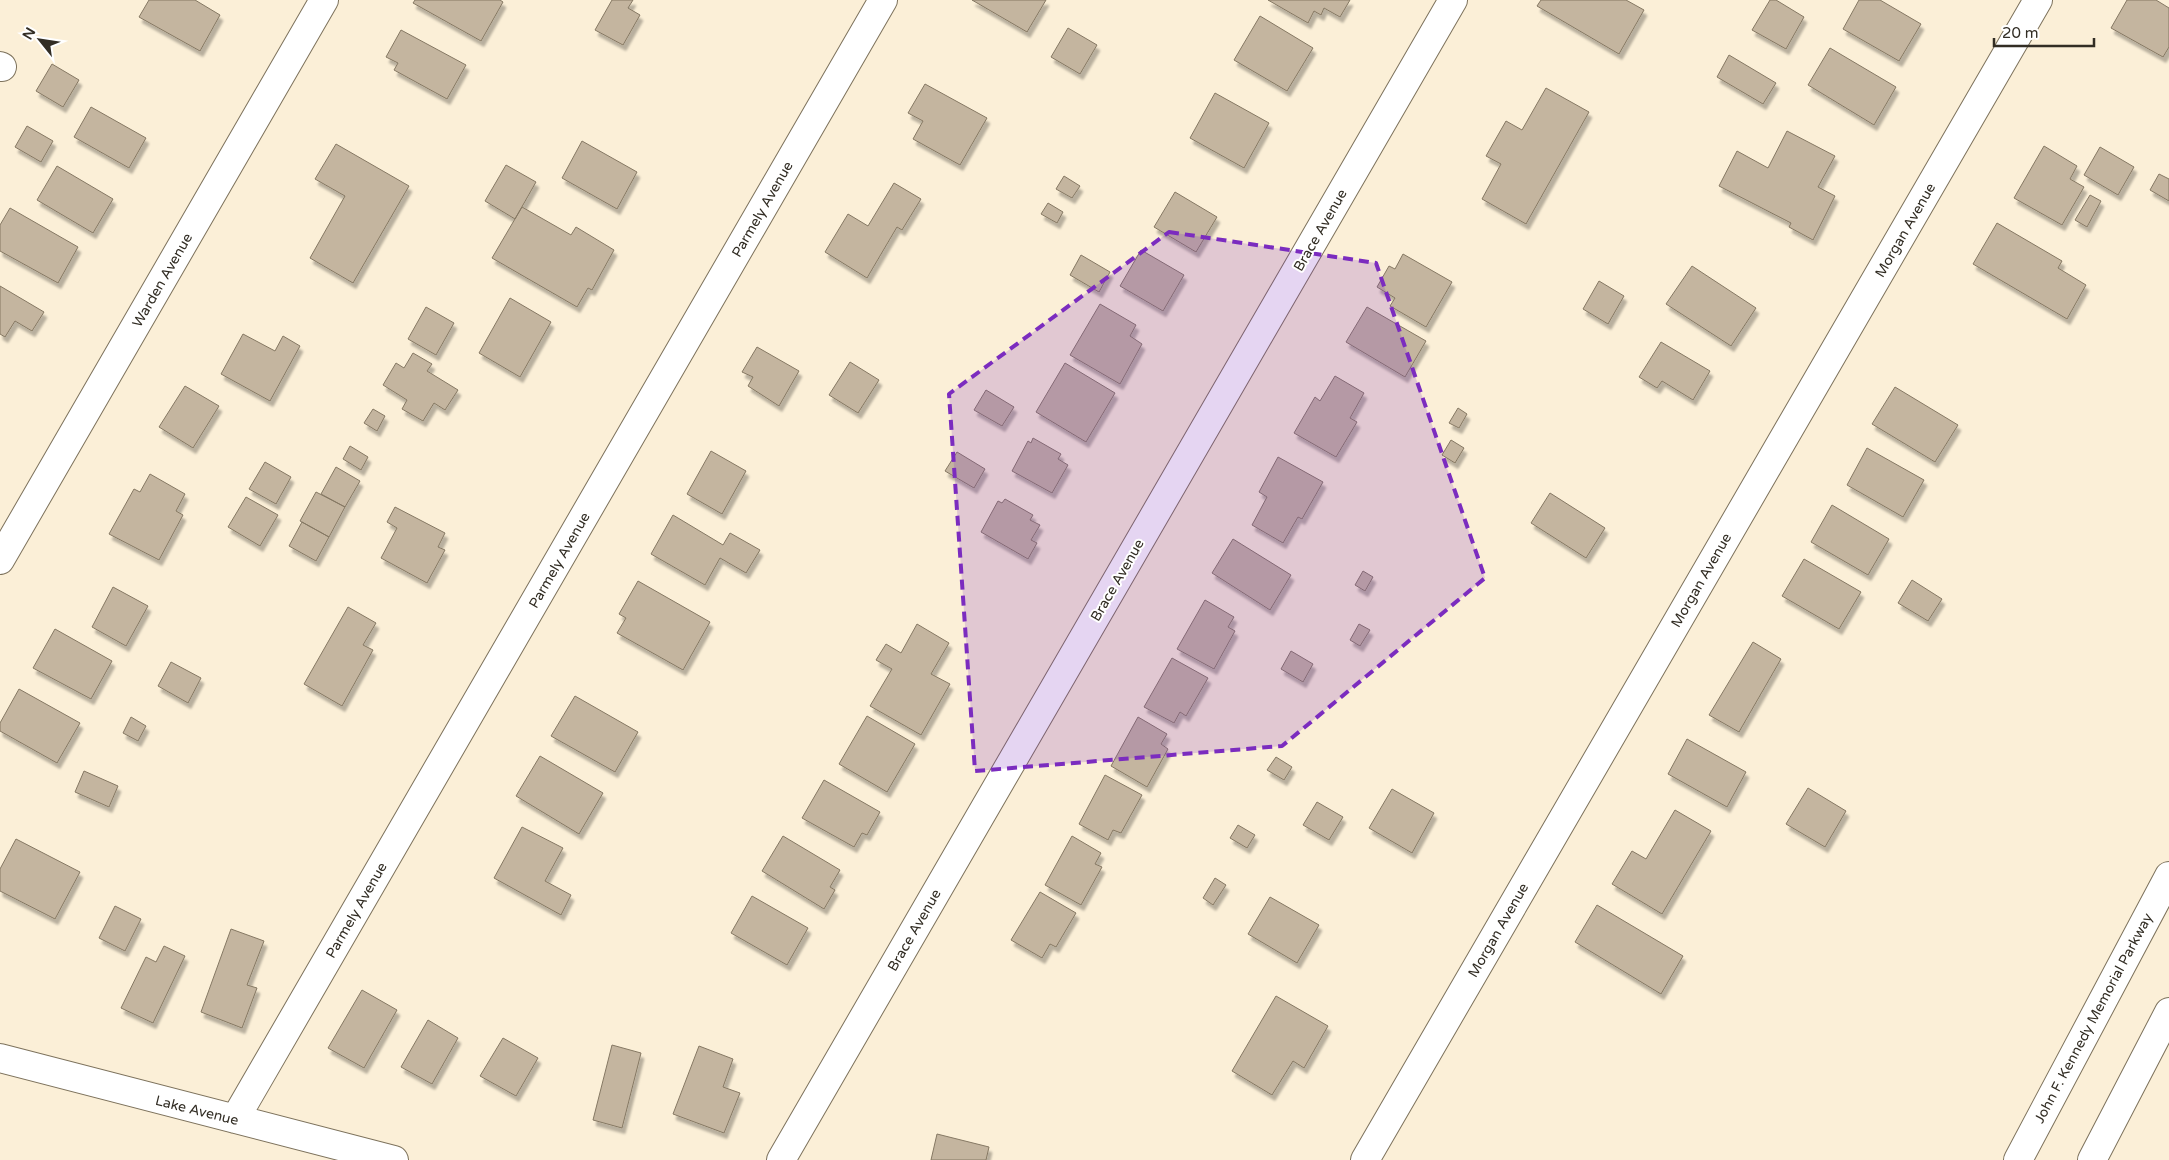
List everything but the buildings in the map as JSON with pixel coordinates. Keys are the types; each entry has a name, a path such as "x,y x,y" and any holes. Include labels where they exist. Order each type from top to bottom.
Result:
{"street":[{"name":"Warden Avenue","path":"0,560 324,0"},
{"name":"Parmely Avenue","path":"235,1119 883,0"},
{"name":"Brace Avenue","path":"781,1160 1453,0"},
{"name":"Morgan Avenue","path":"1365,1160 2038,0"},
{"name":"John F. Kennedy Memorial Parkway","path":"2018,1160 2169,876"},
{"path":"2092,1160 2169,1012"},
{"name":"Lake Avenue","path":"0,1058 394,1160"}],"highlighted area":[{"path":"1169,232 1376,263 1485,578 1282,746 975,771 949,394"}]}
